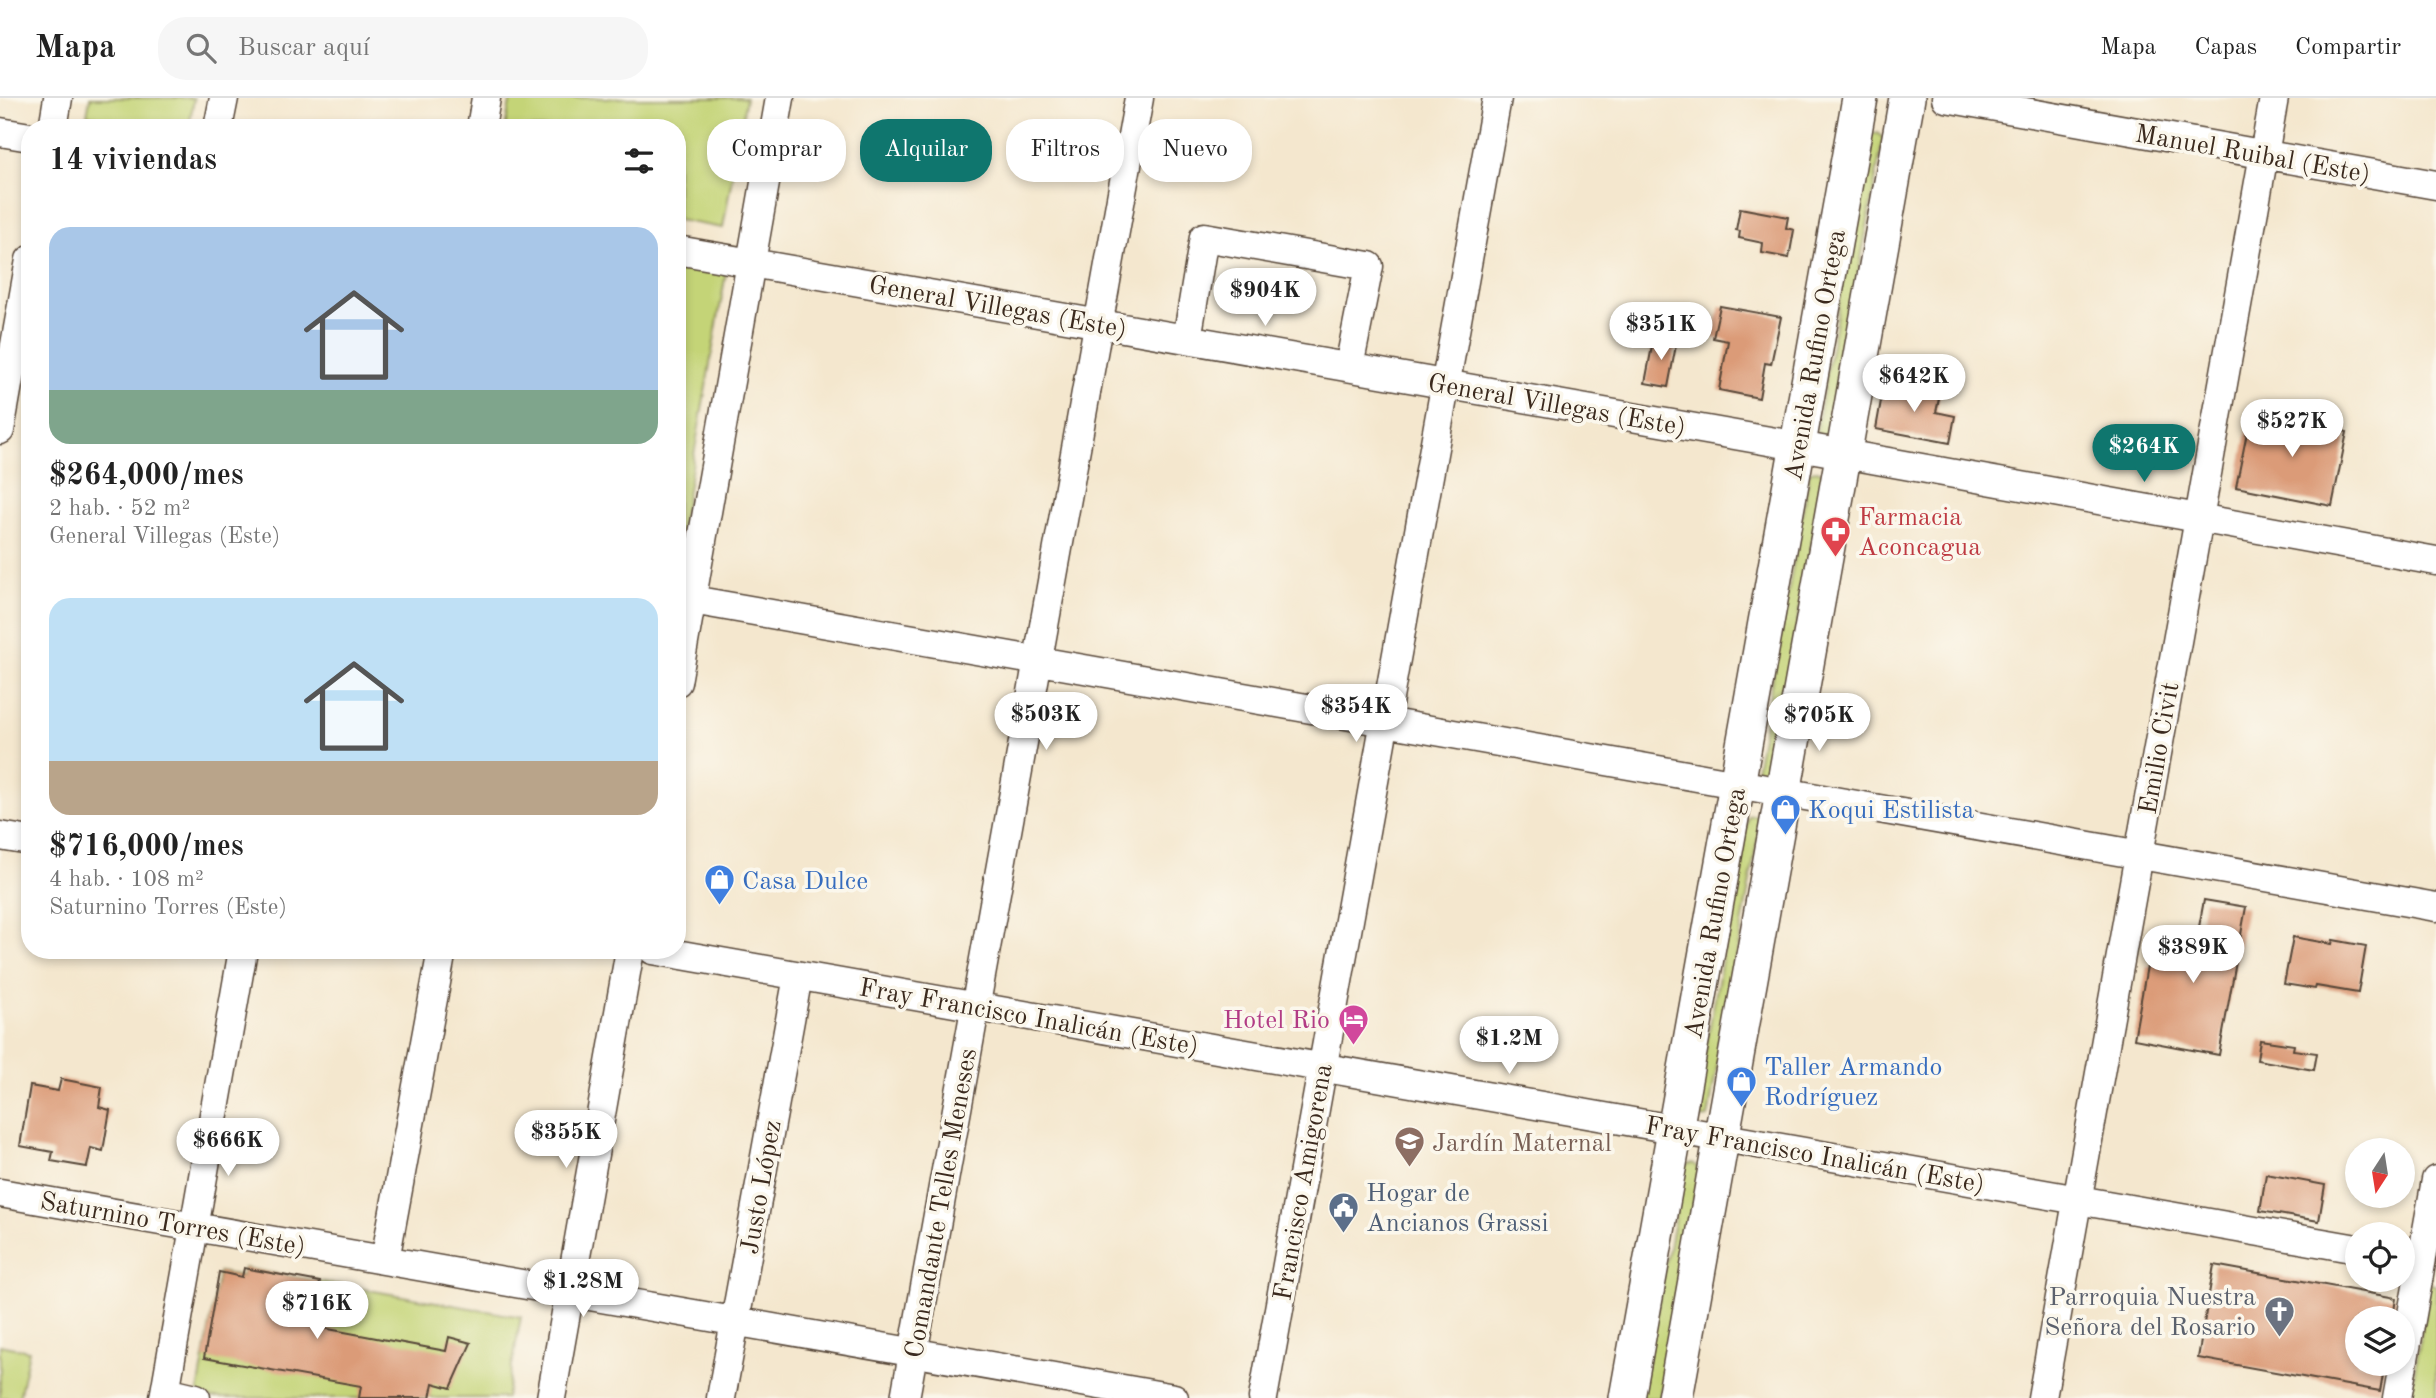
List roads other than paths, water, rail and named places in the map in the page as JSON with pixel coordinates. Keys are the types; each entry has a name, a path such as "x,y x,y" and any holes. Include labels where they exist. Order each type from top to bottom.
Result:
{"main road":[{"name":"Avenida Rufino Ortega","path":"1627,1398 1860,98"},
{"name":"Avenida Rufino Ortega","path":"1675,1398 1907,98"}],"street":[{"path":"54,119 58,98"},
{"path":"220,119 224,98"},
{"path":"482,119 486,98"},
{"path":"686,633 780,98"},
{"name":"Comandante Telles Meneses","path":"905,1398 1139,98"},
{"name":"Francisco Amigorena","path":"1263,1398 1497,98"},
{"name":"Manuel Ruibal (Este)","path":"1946,98 2436,185"},
{"name":"Emilio Civit","path":"2042,1398 2274,98"},
{"path":"0,132 21,136"},
{"path":"1187,339 1204,237 1369,266 1349,367"},
{"name":"General Villegas (Este)","path":"686,252 1844,454 2436,561"},
{"path":"0,430 21,311"},
{"path":"692,600 2436,907"},
{"path":"0,836 21,840"},
{"name":"Fray Francisco Inalicán (Este)","path":"686,956 2345,1247"},
{"path":"196,1398 165,1394 241,959"},
{"path":"385,1260 440,959"},
{"path":"551,1398 628,959"},
{"name":"Justo López","path":"721,1398 798,976"},
{"path":"2397,1398 2436,1180"},
{"name":"Saturnino Torres (Este)","path":"0,1193 1174,1398"}],"place":[{"name":"Farmacia Aconcagua","path":"1835,558"},
{"name":"Koqui Estilista","path":"1785,836"},
{"name":"Casa Dulce","path":"719,907"},
{"name":"Hotel Rio","path":"1353,1046"},
{"name":"Taller Armando Rodríguez","path":"1741,1108"},
{"name":"Jardín Maternal","path":"1409,1169"},
{"name":"Hogar de Ancianos Grassi","path":"1343,1234"},
{"name":"Parroquia Nuestra Señora del Rosario","path":"2279,1338"}]}
